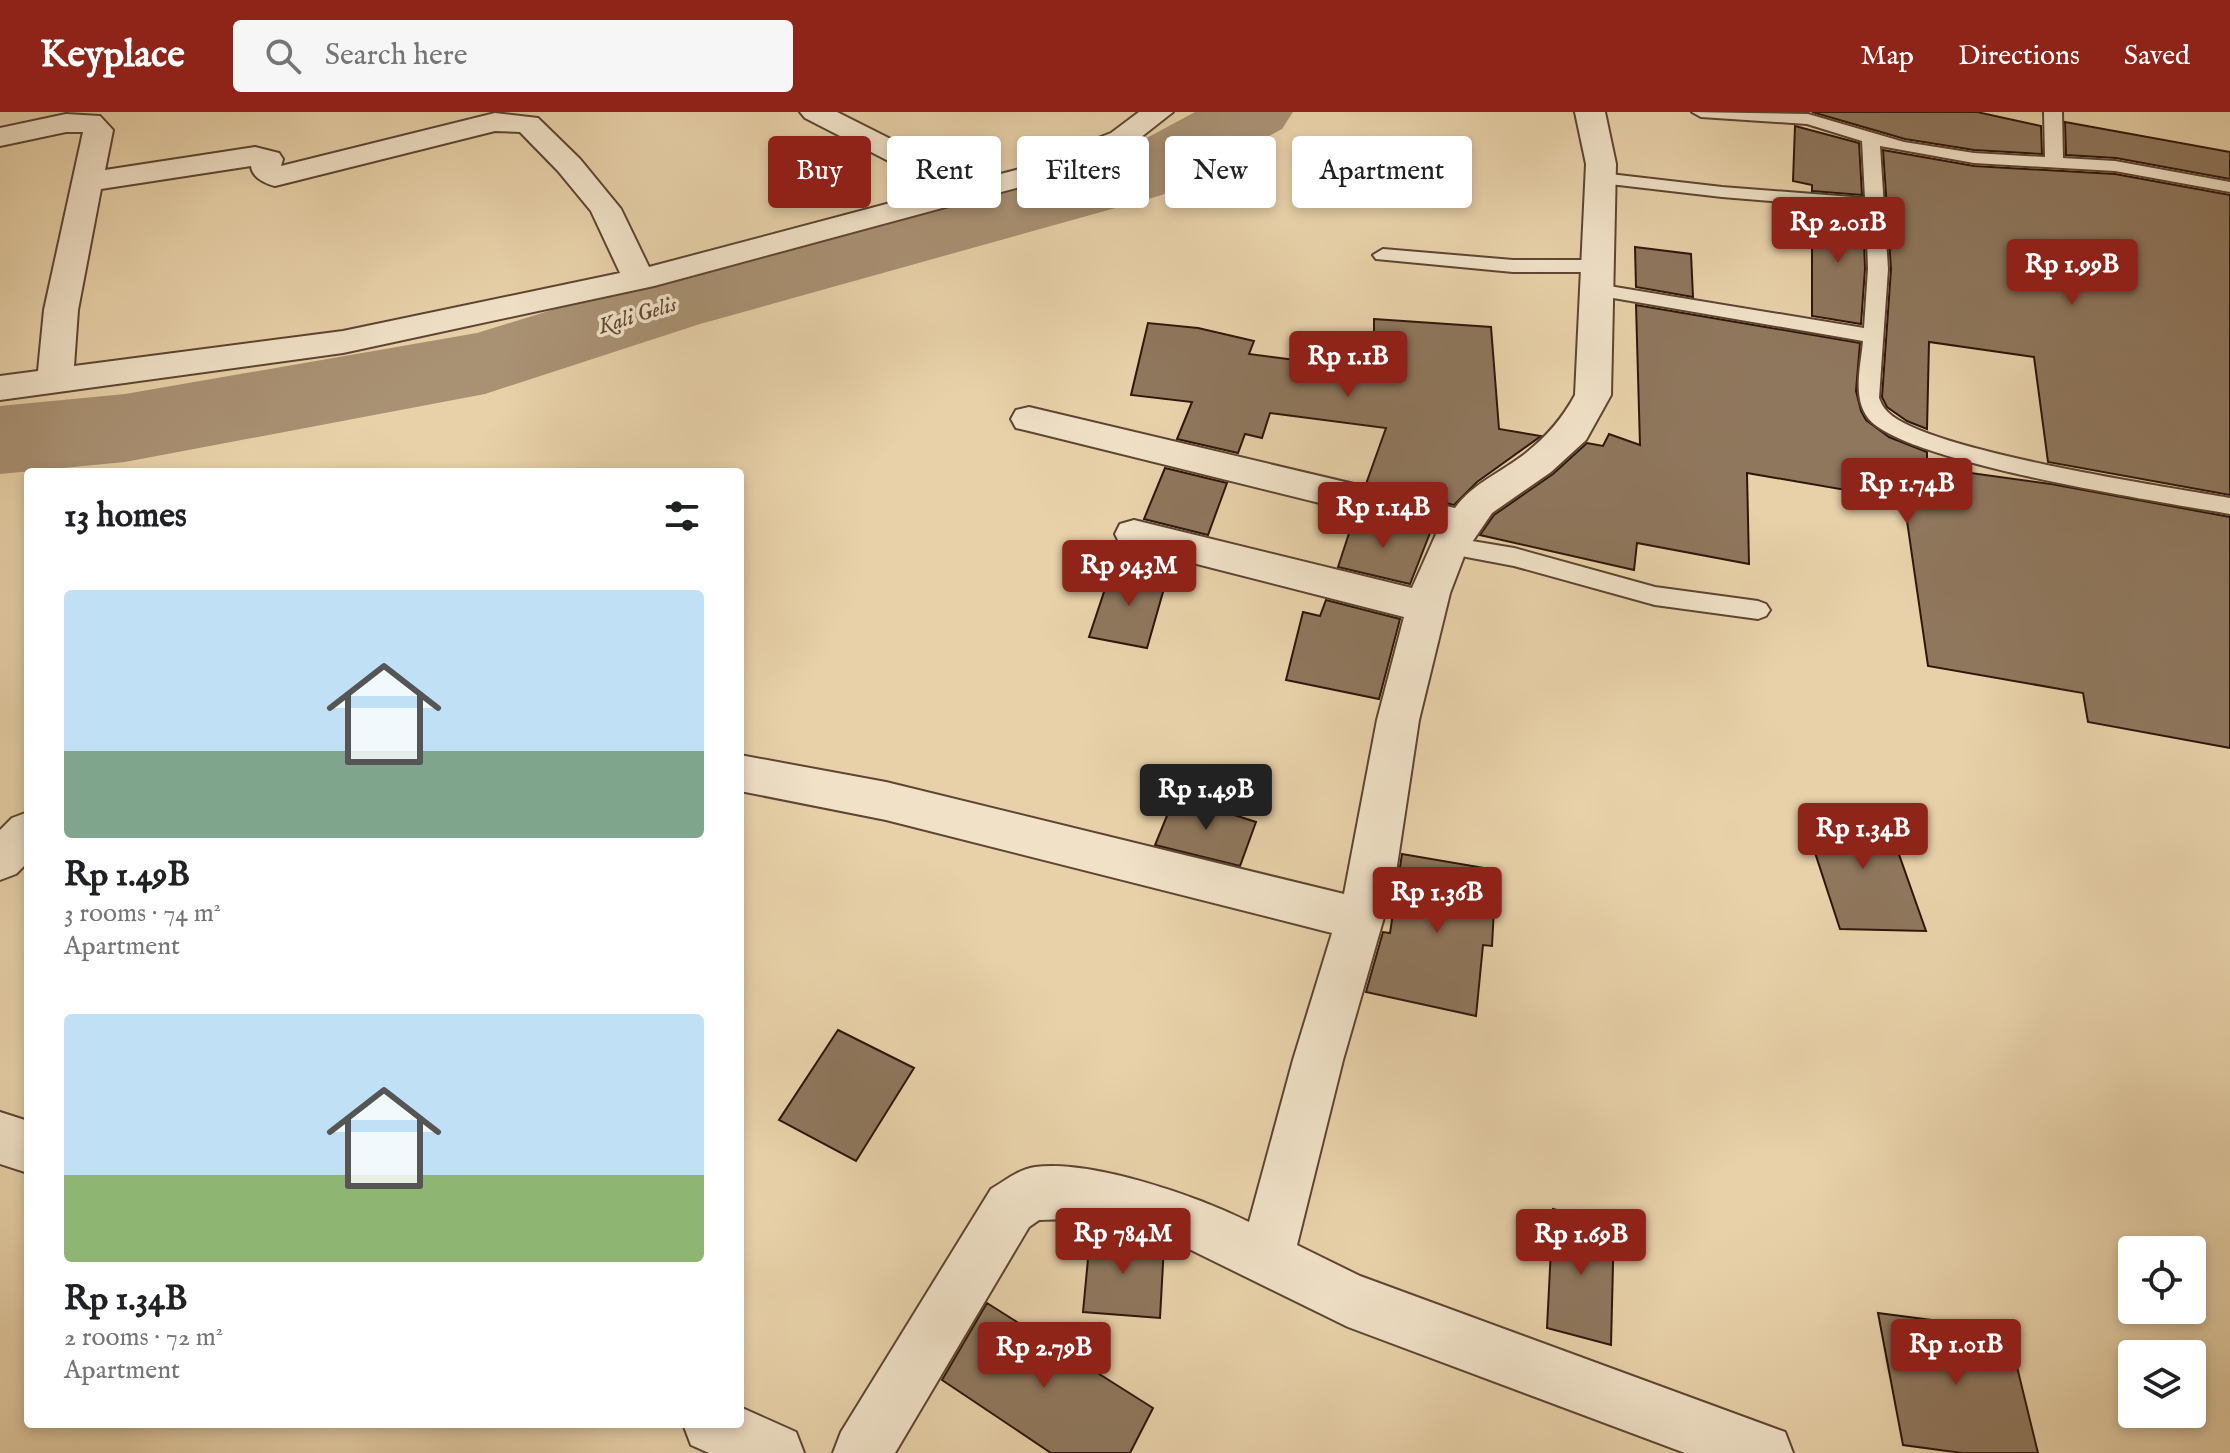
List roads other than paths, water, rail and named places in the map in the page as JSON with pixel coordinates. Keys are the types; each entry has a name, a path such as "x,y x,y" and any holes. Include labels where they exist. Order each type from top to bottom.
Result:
{"street":[{"path":"815,112 887,149"},
{"path":"1001,183 1027,176 1121,139 1158,112"},
{"path":"1267,1258 1318,1060 1372,879 1398,720 1426,607 1456,535 1479,503 1538,463 1573,431 1593,395 1601,164 1590,112"},
{"path":"88,182 255,156 268,159 265,168 275,177 500,117 528,124 569,165 605,209 639,279"},
{"path":"0,137 66,123 90,122 98,130 61,310 55,381"},
{"path":"0,388 343,342 639,279 906,208"},
{"path":"1029,419 1456,535"},
{"path":"1134,534 1426,607"},
{"path":"744,774 886,801 1360,919"},
{"path":"0,860 24,836"},
{"path":"0,1138 24,1146"},
{"path":"862,1453 985,1244 1010,1208 1032,1194 1071,1192 1196,1224 1348,1299 1764,1453"},
{"path":"721,1428 775,1453"}],"lane":[{"path":"1701,112 1808,119 1902,147 1974,158 2115,166 2230,187"},
{"path":"2053,112 2054,162"},
{"path":"1871,137 1878,269 1869,398 1878,415 1900,430 1979,457 2230,506"},
{"path":"1601,178 1722,192 1876,204"},
{"path":"1383,255 1513,266 1597,278 1873,336"},
{"path":"1456,535 1514,557 1655,596 1758,610"}],"waterway":[{"name":"Kali Gelis","path":"0,440 125,428 485,363 668,304 1133,178 1254,112"}]}
